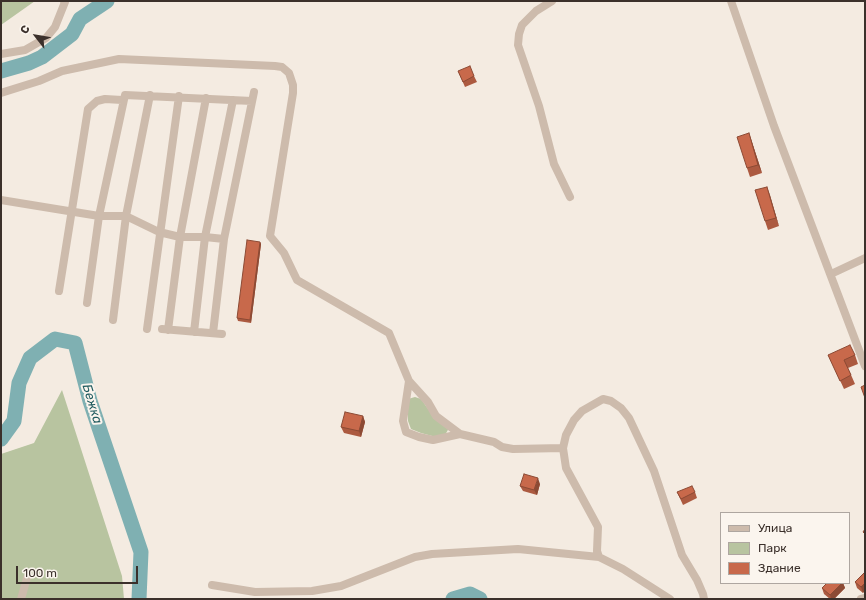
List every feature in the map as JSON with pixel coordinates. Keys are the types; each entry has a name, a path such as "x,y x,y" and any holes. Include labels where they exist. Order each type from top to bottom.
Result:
{"street":[{"path":"1,54 26,50 46,38 55,27 65,2 64,1"},
{"path":"552,1 536,10 525,22 519,34 518,45 539,106 554,164 570,197"},
{"path":"731,1 774,126 865,366"},
{"path":"1,93 39,81 62,71 119,59 233,63 282,67 289,72 292,78 293,92 270,236 284,253 297,280 389,333 409,382 428,402 436,416 460,434 513,449 563,448"},
{"path":"213,333 224,240 254,92"},
{"path":"87,303 99,216 122,100 125,94 252,101"},
{"path":"113,320 126,216 150,95"},
{"path":"147,329 159,232 179,96"},
{"path":"206,98 180,237 165,329 222,334"},
{"path":"58,291 88,109 97,101 105,99 122,100"},
{"path":"194,332 205,237 232,100"},
{"path":"1,200 99,216 126,216 159,232 180,237 205,237 224,240"},
{"path":"831,274 865,258"},
{"path":"409,382 403,421 406,432 433,440 460,434"},
{"path":"599,556 597,551 598,526 566,468 563,448 566,435 574,420 582,411 603,399 611,401 621,408 629,418 654,471 682,555 697,580 704,599"},
{"path":"212,585 255,592 312,591 341,586 415,557 432,554 518,550 599,556 624,569 670,599"},
{"path":"22,599 27,578"},
{"path":"861,599 865,598"}],"green space":[{"path":"1,1 35,1 1,25"},
{"path":"62,390 122,576 124,599 1,599 1,454 34,443"},
{"path":"415,397 421,399 431,413 449,428 445,435 436,437 411,429 408,421 408,399"}],"building":[{"path":"470,66 474,76 463,82 458,71"},
{"path":"749,133 758,165 747,168 737,137"},
{"path":"767,187 776,218 765,221 755,190"},
{"path":"247,240 260,242 250,320 237,318"},
{"path":"850,345 855,355 844,360 851,375 840,381 828,355"},
{"path":"865,385 865,398 861,387"},
{"path":"345,412 363,416 359,431 341,427"},
{"path":"524,474 538,478 534,490 520,486"},
{"path":"692,486 695,492 681,499 677,492"},
{"path":"865,572 865,583 861,587 855,582"},
{"path":"826,584 841,584 830,595 822,588"}],"waterway":[{"name":"Бежка","path":"1,71 29,63 42,57 72,34 80,19 107,1"},
{"name":"Бежка","path":"1,439 14,421 19,383 30,358 55,339 75,343 90,401 141,552 139,599"},
{"name":"Бежка","path":"453,599 470,594 480,599"}]}
